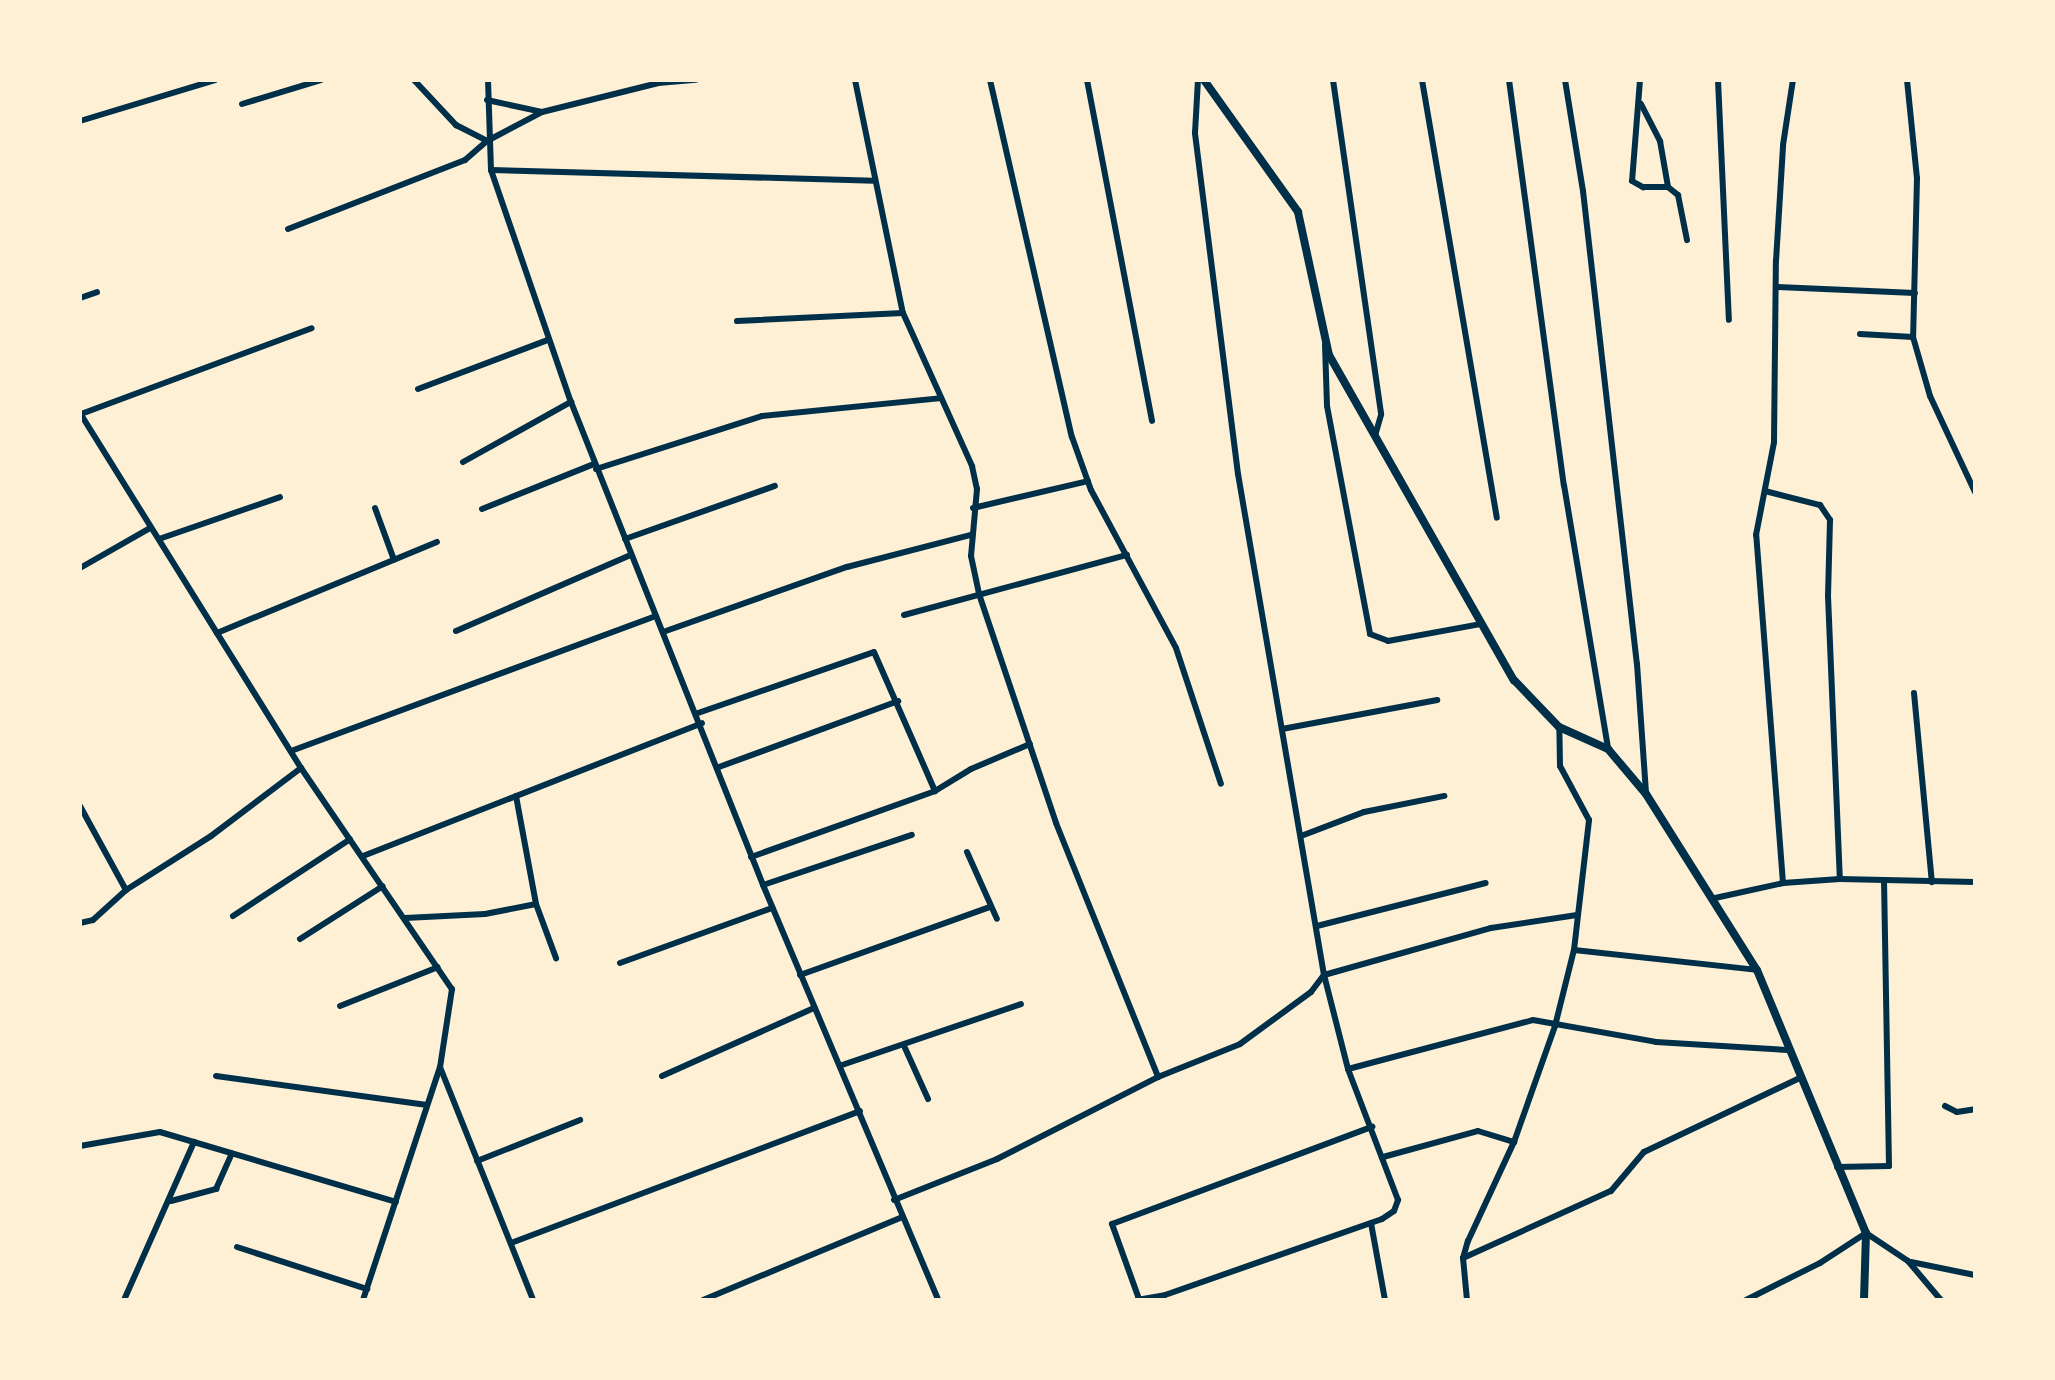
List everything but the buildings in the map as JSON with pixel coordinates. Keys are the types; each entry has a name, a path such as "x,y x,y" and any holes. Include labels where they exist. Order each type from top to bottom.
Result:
{"street":[{"path":"80,121 215,80"},
{"path":"242,104 321,80"},
{"path":"414,80 456,125 487,141"},
{"path":"488,80 487,141 491,170 548,340 595,466 702,723 751,857 814,1008 842,1065 894,1200 938,1300"},
{"path":"288,229 465,160 487,141 542,112 658,81 696,80"},
{"path":"855,80 903,313 972,466 977,489 971,535 979,594 1056,823 1158,1077"},
{"path":"990,80 1072,437 1088,481 1176,648 1221,784"},
{"path":"1087,80 1152,421"},
{"path":"1201,80 1298,212 1325,342 1327,406 1370,634 1388,641 1481,624"},
{"path":"1201,80 1195,133 1227,397 1324,975 1348,1069 1372,1127 1383,1157 1397,1206 1371,1223 1166,1298 1138,1300 1112,1224 1372,1127"},
{"path":"1333,80 1381,415 1375,439"},
{"path":"1422,80 1497,518"},
{"path":"1509,80 1564,485 1608,749"},
{"path":"1565,80 1583,191 1637,664 1646,794"},
{"path":"1640,80 1641,103 1632,181 1668,187"},
{"path":"1718,80 1729,320"},
{"path":"1783,883 1756,535 1774,442 1776,287 1783,145 1793,80"},
{"path":"1907,80 1917,178 1913,337 1930,396 1975,492"},
{"path":"487,100 542,112"},
{"path":"1641,103 1660,141 1668,187 1682,204 1687,240"},
{"path":"491,170 874,181"},
{"path":"1776,287 1915,293"},
{"path":"80,298 97,292"},
{"path":"737,321 903,313"},
{"path":"312,328 80,413 301,768 438,967 453,998 440,1067 363,1300"},
{"path":"1860,334 1913,337"},
{"path":"418,389 548,340"},
{"path":"1325,342 1375,439 1514,680 1559,727 1608,749 1646,794 1715,898 1757,970 1866,1233 1864,1300"},
{"path":"482,509 595,466 762,416 941,398"},
{"path":"463,462 571,402"},
{"path":"973,508 1088,481"},
{"path":"625,539 775,486"},
{"path":"1765,491 1820,505 1830,520 1828,596 1840,879"},
{"path":"159,539 280,497"},
{"path":"375,508 394,560"},
{"path":"80,568 150,528"},
{"path":"663,632 847,567 971,535"},
{"path":"217,633 437,542"},
{"path":"456,631 631,555"},
{"path":"904,615 1127,555"},
{"path":"291,751 656,616"},
{"path":"698,713 867,651 880,655 935,791"},
{"path":"1914,693 1932,882"},
{"path":"1282,729 1437,700"},
{"path":"719,767 898,701"},
{"path":"363,856 702,723"},
{"path":"1467,1300 1463,1258 1514,1142 1555,1026 1574,950 1589,820 1560,766 1559,727"},
{"path":"751,857 935,791 971,769 1030,744"},
{"path":"80,923 93,920 126,890 211,836 301,768"},
{"path":"516,796 536,904 556,958"},
{"path":"1301,836 1364,812 1444,796"},
{"path":"80,806 126,890"},
{"path":"763,885 912,835"},
{"path":"233,916 350,839"},
{"path":"967,852 997,919"},
{"path":"1715,898 1783,883 1840,879 1975,882"},
{"path":"1837,1167 1889,1166 1884,880"},
{"path":"1317,926 1486,883"},
{"path":"300,939 383,886"},
{"path":"404,918 485,914 536,904"},
{"path":"800,975 990,907"},
{"path":"620,963 772,908"},
{"path":"894,1200 997,1159 1158,1077 1240,1044 1311,992 1324,975 1491,928 1577,915"},
{"path":"1574,950 1757,970"},
{"path":"340,1006 438,967"},
{"path":"842,1065 905,1048 1021,1004"},
{"path":"662,1076 814,1008"},
{"path":"1348,1069 1533,1020 1656,1042 1788,1050"},
{"path":"905,1048 928,1099"},
{"path":"440,1067 533,1300"},
{"path":"216,1076 427,1105"},
{"path":"1463,1258 1611,1191 1644,1152 1800,1078"},
{"path":"1945,1106 1957,1112 1975,1109"},
{"path":"511,1243 860,1111"},
{"path":"477,1161 580,1120"},
{"path":"1383,1157 1478,1131 1514,1142"},
{"path":"80,1146 160,1132 396,1202"},
{"path":"124,1300 171,1201 194,1142"},
{"path":"171,1201 216,1189 232,1153"},
{"path":"703,1300 902,1217"},
{"path":"1371,1223 1385,1300"},
{"path":"1866,1233 1908,1261 1941,1300"},
{"path":"1746,1300 1820,1263 1866,1233"},
{"path":"237,1247 367,1289"},
{"path":"1908,1261 1975,1275"}]}
